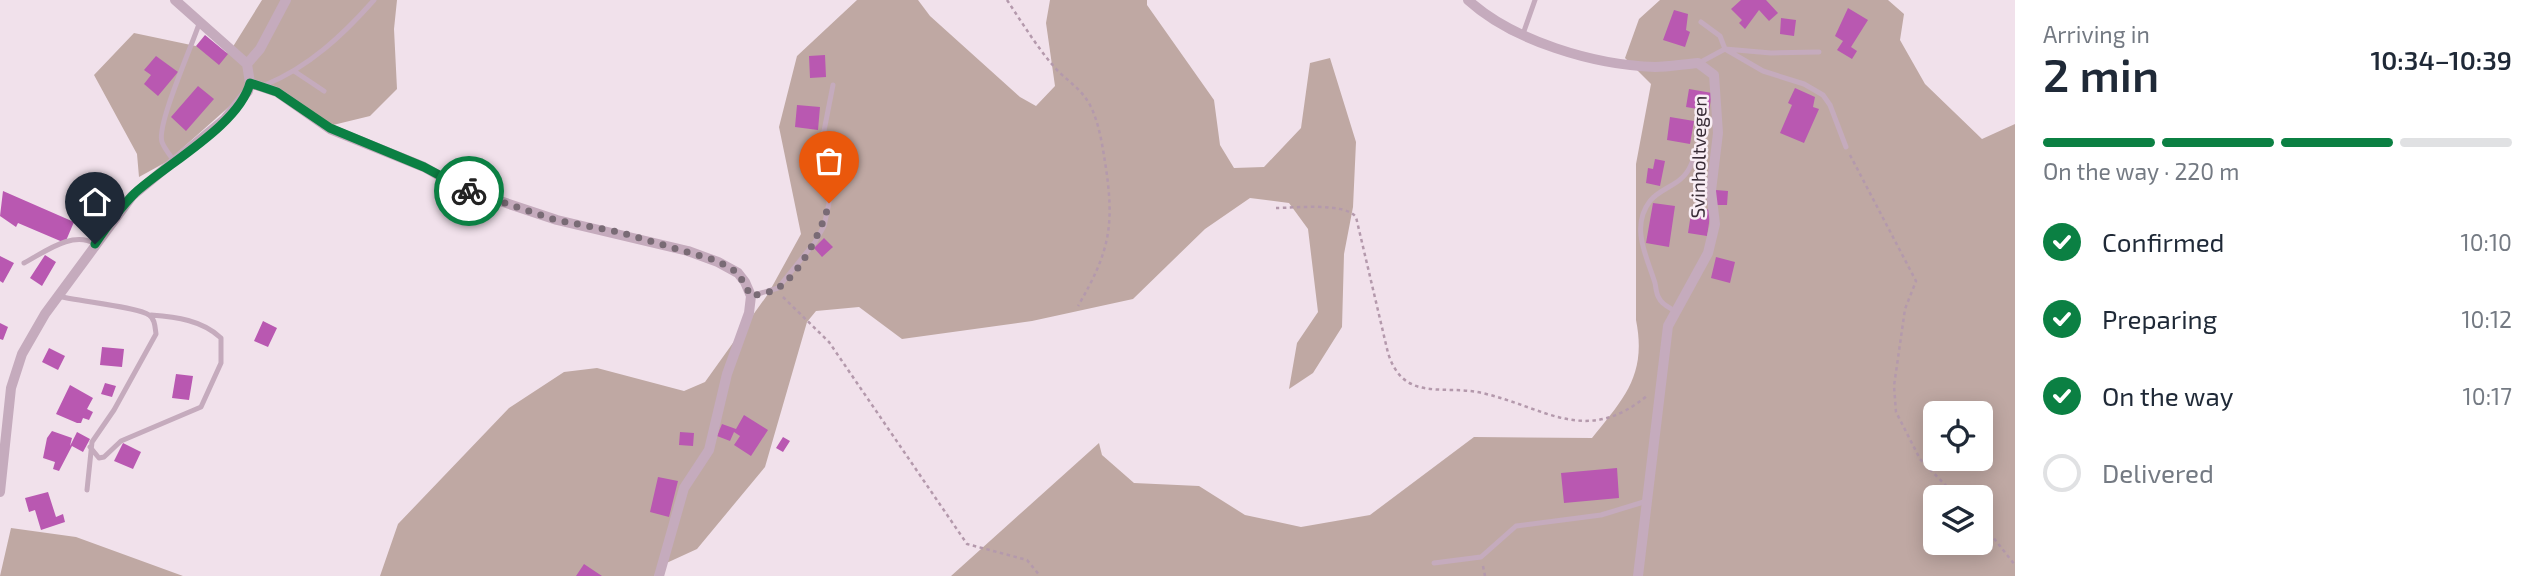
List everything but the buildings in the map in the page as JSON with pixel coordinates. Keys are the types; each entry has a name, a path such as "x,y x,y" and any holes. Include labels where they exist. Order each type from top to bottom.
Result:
{"street":[{"path":"0,492 11,388 22,354 58,296 132,196 225,119 243,101 250,83 247,64 175,0"},
{"path":"247,64 260,49 286,0"},
{"path":"1468,0 1502,26 1535,41 1577,53 1655,67 1698,63"},
{"name":"Svinholtvegen","path":"1638,576 1668,326 1708,253 1715,224 1711,191 1718,133 1714,75 1698,63"},
{"path":"250,83 264,86 330,128 499,203 556,220 619,232 718,261 738,273 751,296 749,313 727,374 709,450 684,488 659,576"}],"lane":[{"path":"264,86 294,71 323,51 374,0"},
{"path":"1523,34 1535,0"},
{"path":"174,160 162,142 164,113 190,53 200,21"},
{"path":"1701,22 1720,36 1725,49 1763,71 1804,83 1823,95 1830,105 1846,147"},
{"path":"1698,63 1725,49 1771,53 1819,52"},
{"path":"294,71 324,91"},
{"path":"751,296 776,289 815,242 824,226 829,203 823,136 832,85"},
{"path":"1675,312 1659,300 1644,256 1640,241 1644,216 1648,204 1656,195 1679,182 1690,168 1699,133 1716,117"},
{"path":"24,262 76,238 86,238 95,244"},
{"path":"58,296 94,305 133,308 151,315 192,322 213,331 221,338 221,363 207,398 194,411 121,441 104,457 99,458 90,447"},
{"path":"87,490 90,447 156,334 151,315"},
{"path":"1434,563 1481,557 1516,526 1601,515 1647,501"}],"path":[{"path":"1007,0 1035,43 1084,97 1101,133 1111,195 1111,227 1093,279 1078,306"},
{"path":"1846,147 1870,199 1916,281 1905,309 1894,386 1896,412 1920,458 1946,485"},
{"path":"1276,208 1340,208 1352,212 1356,217 1388,353 1393,368 1411,386 1482,393 1535,413 1566,420 1593,421 1636,405 1661,383"},
{"path":"776,289 829,342 967,544 1027,560 1040,576"},
{"path":"1993,537 2015,565"}],"shaded area":[{"path":"262,0 397,0 394,29 397,89 370,116 333,125 274,93 249,89 168,161 139,177 137,154 94,75 134,33 229,53"},
{"path":"857,0 918,0 930,16 1020,97 1036,106 1055,86 1046,23 1050,0 1147,0 1147,5 1214,100 1220,145 1234,168 1264,167 1301,128 1310,63 1330,58 1356,142 1353,207 1344,254 1342,327 1313,373 1289,389 1297,343 1318,312 1308,229 1289,203 1250,198 1205,229 1133,299 1032,321 902,339 859,307 816,311 807,322 765,467 697,549 660,566 654,576 380,576 398,524 509,408 564,372 597,368 684,391 705,382 768,294 801,234 779,127 797,56"},
{"path":"1660,0 1888,0 1904,14 1900,40 1925,84 1982,139 2015,124 2015,576 951,576 1099,443 1102,455 1134,483 1199,486 1245,515 1301,527 1370,515 1474,437 1592,438 1623,398 1635,371 1638,356 1636,164 1651,84 1625,58 1639,19"},
{"path":"11,528 76,537 183,576 0,576"}],"way so far":[{"path":"469,191 556,220 619,232 718,261 738,273 751,296 776,289 786,280 824,226 829,203"}],"route":[{"path":"95,244 132,196 191,149 243,101 250,83 277,92 330,128 424,167 469,191"}]}
